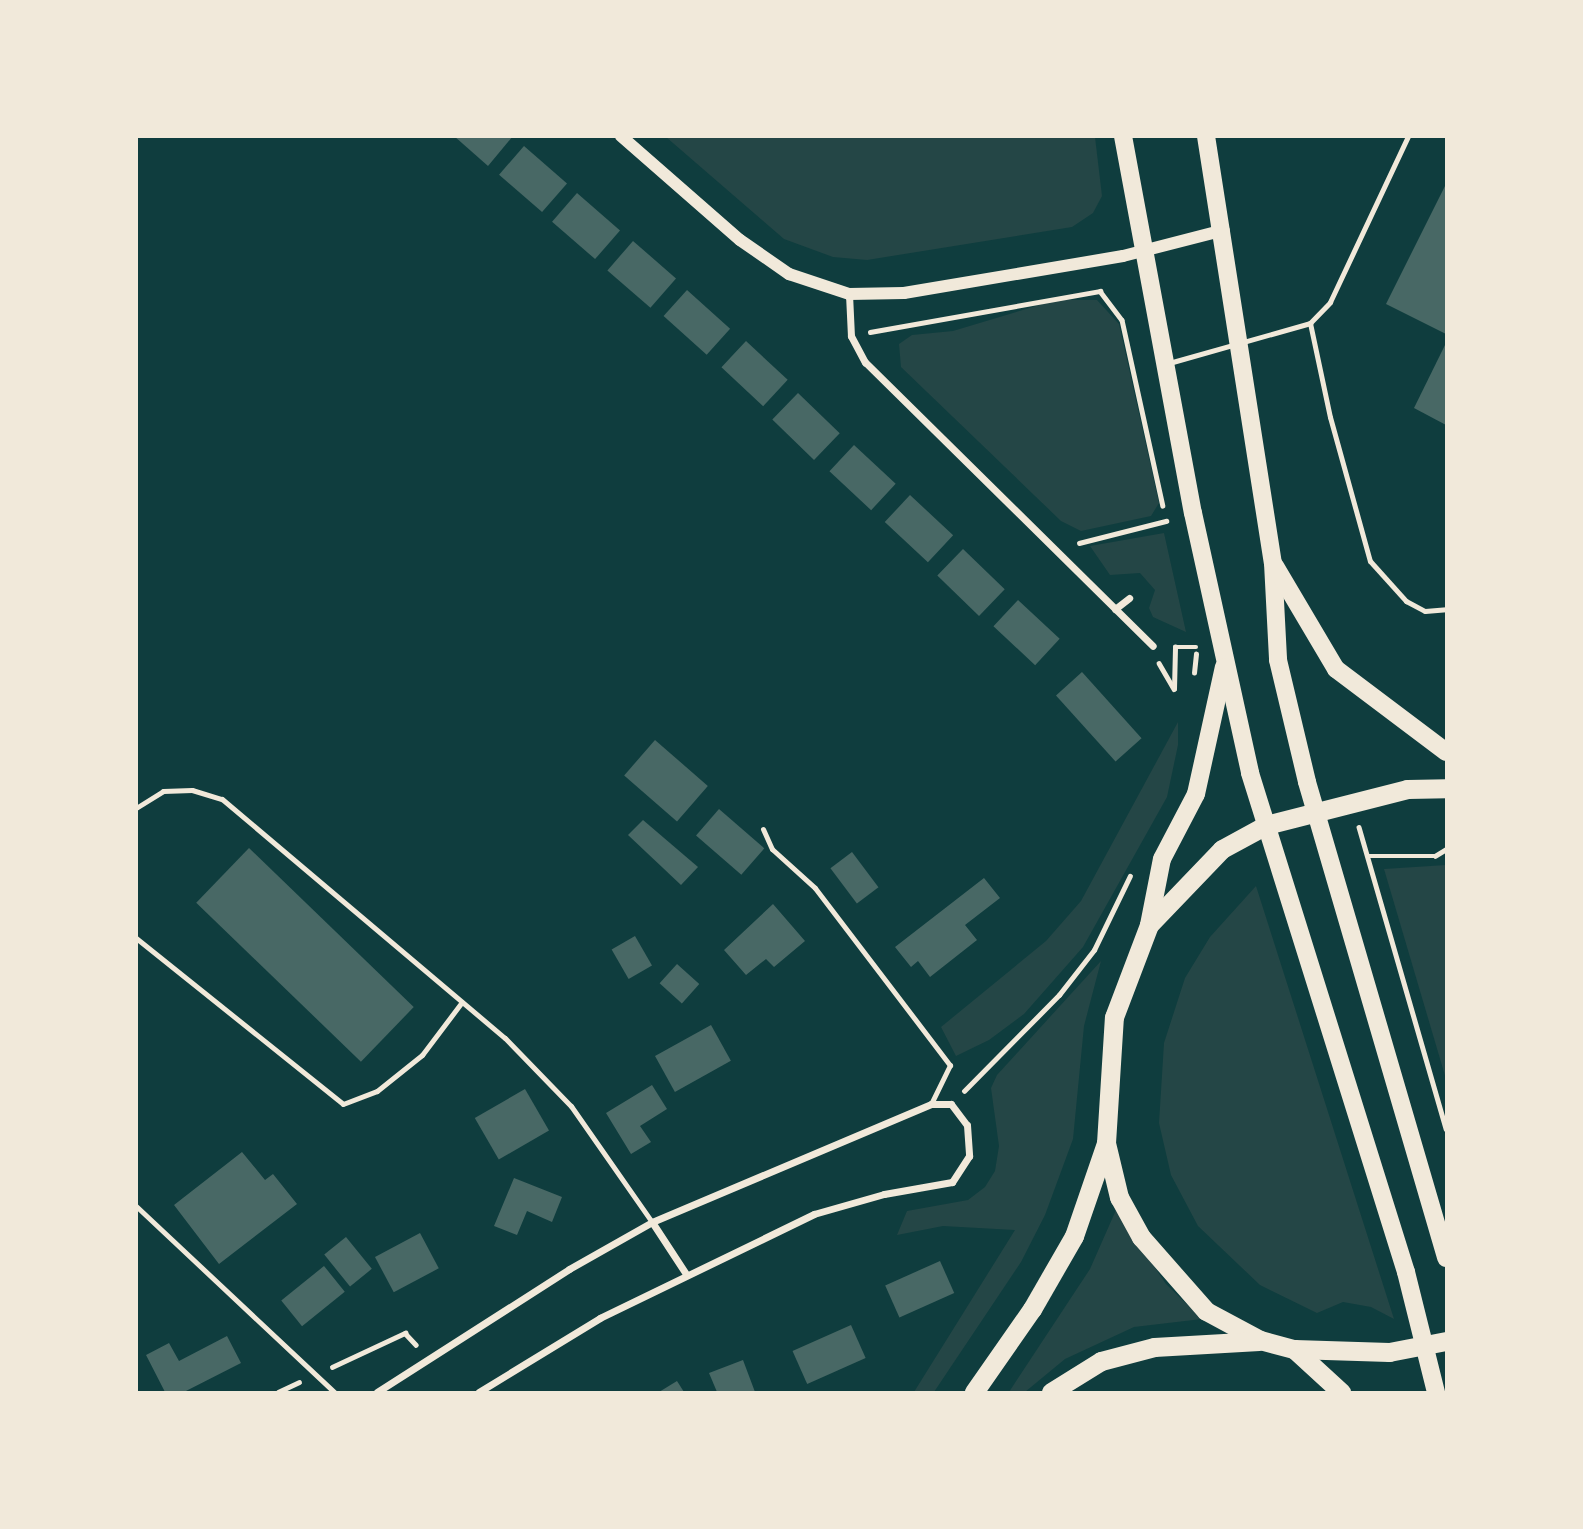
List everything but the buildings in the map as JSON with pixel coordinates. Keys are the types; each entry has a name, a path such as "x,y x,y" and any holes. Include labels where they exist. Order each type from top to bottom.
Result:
{"highway":[{"path":"974,1392 1032,1309 1074,1236 1105,1143 1114,1017 1149,925 1222,849 1266,825 1316,810 1407,789 1447,788"},
{"path":"1105,1143 1119,1197 1141,1237 1206,1311 1260,1340 1294,1349 1360,1353 1427,1347 1447,1341"},
{"path":"1051,1392 1101,1361 1154,1347 1260,1340"},
{"path":"1294,1349 1341,1392"}],"main road":[{"path":"1123,136 1143,253 1250,773 1427,1347 1436,1392"},
{"path":"1206,136 1224,230 1237,343 1273,562 1278,660 1316,810 1447,1258"},
{"path":"1273,562 1336,669 1447,752"},
{"path":"1149,925 1163,859 1196,794 1225,660"}],"street":[{"path":"621,136 740,240 789,274 849,294 904,293 1143,253 1224,230"},
{"path":"849,294 851,336 883,382 1153,646"},
{"path":"1115,609 1129,598"},
{"path":"377,1392 428,1358 652,1222 931,1104 951,1104 967,1125 969,1156 952,1182 884,1194 814,1214 600,1318 479,1392"},
{"path":"652,1222 686,1274"}],"lane":[{"path":"1166,363 1310,323 1330,302 1408,136"},
{"path":"1310,323 1330,417 1370,561 1406,601 1425,611 1447,609"},
{"path":"136,808 163,791 192,790 222,799 505,1038 571,1106 652,1222"},
{"path":"764,829 772,849 815,888 950,1065 931,1104"},
{"path":"136,938 343,1104 377,1091 422,1055 462,1002"},
{"path":"136,1206 334,1392"}],"path":[{"path":"851,336 1100,291 1122,320 1166,521 1055,550"},
{"path":"1153,646 1163,675 1174,689 1175,647 1196,647"},
{"path":"1447,849 1435,856 1368,856 1447,1129"},
{"path":"951,1104 1059,995 1094,950 1136,865"},
{"path":"278,1392 405,1333 428,1358"}],"shaded area":[{"path":"666,137 1095,137 1102,196 1093,213 1072,227 867,260 833,257 784,239"},
{"path":"1056,300 1097,300 1119,324 1159,503 1151,516 1081,531 1061,521 901,367 899,344 912,335 953,331"},
{"path":"1164,533 1186,632 1153,617 1149,608 1155,590 1140,573 1110,575 1090,546"},
{"path":"1178,722 1178,745 1167,797 1083,947 1024,1014 989,1040 956,1056 941,1027 1046,941 1081,901"},
{"path":"1446,865 1446,1079 1384,869"},
{"path":"1256,886 1394,1319 1371,1307 1343,1302 1317,1313 1260,1285 1198,1226 1171,1175 1159,1123 1164,1043 1185,978 1210,937"},
{"path":"1101,961 1084,1026 1073,1139 1045,1215 1021,1262 934,1392 914,1392 1015,1230 943,1226 897,1235 907,1211 968,1200 985,1187 995,1171 999,1146 991,1088 997,1075"},
{"path":"1116,1210 1166,1284 1202,1319 1134,1327 1065,1359 1025,1392 1009,1392 1090,1269"}]}
